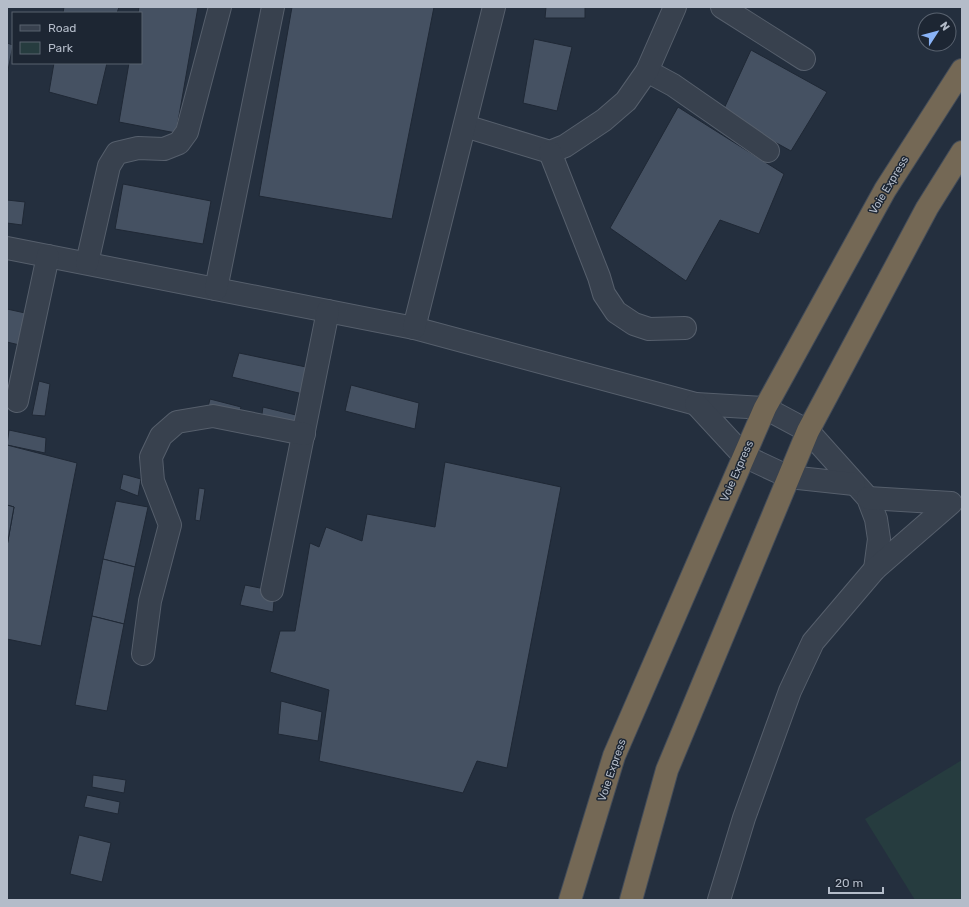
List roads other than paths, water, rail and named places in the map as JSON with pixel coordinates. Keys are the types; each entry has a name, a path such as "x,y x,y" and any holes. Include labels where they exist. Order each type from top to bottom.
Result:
{"highway":[{"name":"Voie Express","path":"570,900 614,756 765,408 885,190 962,70"},
{"path":"631,900 667,770 808,431 927,208 962,152"}],"street":[{"path":"87,264 109,166 117,153 138,148 164,149 179,143 187,132 220,7"},
{"path":"216,289 273,7"},
{"path":"414,328 494,7"},
{"path":"465,126 550,152 565,146 604,120 626,101 647,71 675,7"},
{"path":"722,7 804,59"},
{"path":"647,71 673,85 768,151"},
{"path":"550,152 599,277 604,294 616,312 634,324 650,329 685,328"},
{"path":"7,248 414,328 696,404 765,408 808,431 861,491 876,519 879,539 875,569"},
{"path":"17,401 48,256"},
{"path":"272,590 328,312"},
{"path":"696,404 744,456 789,477 861,491 951,502 875,569 813,642 785,706 744,818 719,900"},
{"path":"142,654 150,601 170,525 153,481 151,457 161,436 177,422 213,416 304,434"}]}
